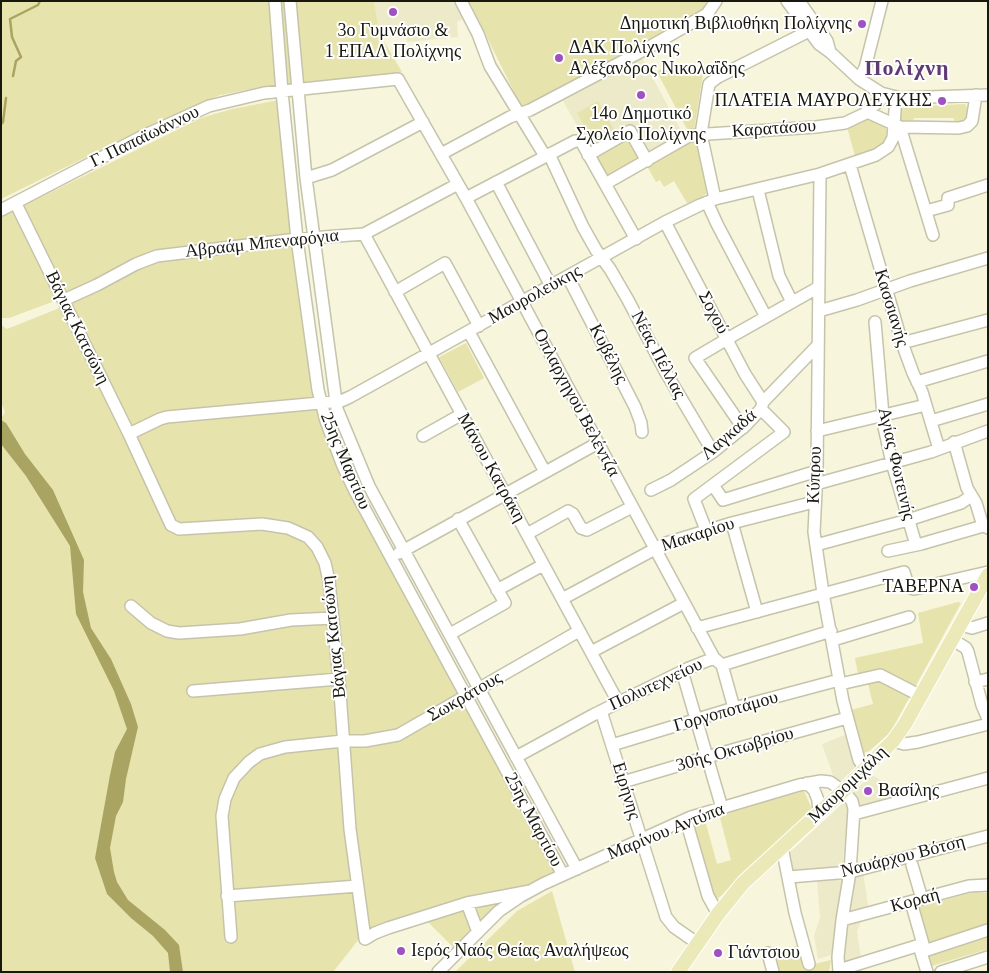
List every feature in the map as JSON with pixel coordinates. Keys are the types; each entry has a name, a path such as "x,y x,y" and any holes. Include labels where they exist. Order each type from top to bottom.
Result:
{"main road":[{"name":"Μαυρομιχάλη","path":"678,972 718,914 743,883 844,791 893,741 905,724 953,640 988,574"}],"street":[{"name":"25ης Μαρτίου","path":"275,1 297,239 320,403 343,466 563,875"},
{"name":"25ης Μαρτίου","path":"290,1 313,238 335,401 343,426 366,481 577,869"},
{"name":"Νέας Πέλλας","path":"461,1 478,34 490,66 547,155 596,250 628,300 662,365 713,452"},
{"path":"707,14 712,1"},
{"path":"441,154 644,50 707,14 716,1"},
{"path":"787,1 819,44 859,79 891,96 982,95 972,121 963,127 924,129 897,126 867,112"},
{"path":"859,79 865,68 882,1"},
{"path":"801,2 827,41 830,52"},
{"path":"766,317 719,229 711,200 701,134 706,93 710,82 809,31"},
{"name":"Γ. Παπαϊωάννου","path":"1,210 16,204 103,156 200,109 252,95 398,79 423,122"},
{"name":"Καρατάσου","path":"605,184 689,136 849,122 891,96"},
{"name":"Μαυρολεύκης","path":"129,434 166,417 320,403 350,397 665,222 711,200 820,174 872,157 887,148 894,137 897,126 891,96"},
{"path":"306,178 332,170 423,122"},
{"name":"Οπλαρχηγού Βελέντζα","path":"423,122 466,198 697,628 718,662 734,708"},
{"path":"897,126 933,235"},
{"path":"588,154 630,131 646,161"},
{"path":"466,198 575,141 580,141 636,239"},
{"name":"Κασσιανής","path":"850,165 885,289 902,343 926,405 939,449"},
{"name":"Κύπρου","path":"820,174 817,471 814,525 823,594 847,718 859,760 865,770"},
{"path":"496,182 551,286"},
{"name":"Αβραάμ Μπεναρόγια","path":"64,300 136,264 157,256 297,239 364,234 458,184"},
{"path":"926,211 948,204 948,198 988,185"},
{"path":"758,190 779,276 792,302"},
{"name":"Βάγιας Κατσώνη","path":"16,204 129,434 171,525 176,528 186,529 262,524 288,528 308,537 317,547 328,571 339,679 350,829 365,939 382,931 467,903"},
{"name":"Σοχού","path":"665,222 762,405 784,432 713,485"},
{"name":"Μάνου Κατράκη","path":"364,234 618,702"},
{"path":"819,311 988,258"},
{"path":"395,292 445,263 474,329 545,472"},
{"name":"Κυβέλης","path":"568,277 635,407 642,432"},
{"path":"743,428 695,358 819,287"},
{"path":"902,343 988,320"},
{"name":"Αγίας Φωτεινής","path":"876,322 882,417 892,463 916,545"},
{"name":"Λαγκαδά","path":"651,490 671,480 713,452 743,428 818,345"},
{"path":"917,382 988,362"},
{"path":"931,421 988,404"},
{"path":"817,431 926,405"},
{"path":"423,436 462,414"},
{"path":"816,484 939,449 988,431"},
{"path":"888,551 985,527 976,503 967,488 954,442"},
{"path":"392,560 404,549 598,443"},
{"path":"706,530 694,499 713,485 723,500 817,471"},
{"path":"816,545 908,520 961,503 971,496"},
{"name":"Μακαρίου","path":"562,599 666,543 706,530 814,502"},
{"path":"527,534 568,511 572,512 581,528 587,530 632,507"},
{"path":"450,634 503,605 505,602 458,520"},
{"path":"732,523 758,612"},
{"path":"497,590 544,565"},
{"path":"697,628 904,572 910,588 988,574"},
{"path":"591,652 684,603"},
{"path":"131,606 151,623 167,631 179,633 240,629 291,620 333,618"},
{"name":"Πολυτεχνείου","path":"516,757 618,702 682,671 909,617"},
{"path":"961,625 972,628 988,623"},
{"name":"Σωκράτους","path":"231,937 222,816 225,799 234,778 249,762 264,752 285,747 343,741 365,742 398,735 579,631"},
{"path":"953,640 966,648 982,705 988,719"},
{"path":"682,671 722,808"},
{"name":"Γοργοποτάμου","path":"612,746 734,708 840,682 880,675 921,696"},
{"path":"194,692 339,679"},
{"path":"975,682 988,679"},
{"name":"Ειρήνης","path":"601,711 667,919 674,927 697,943"},
{"name":"30ής Οκτωβρίου","path":"623,782 847,718"},
{"path":"893,741 904,744 918,742 988,724"},
{"path":"854,814 988,778"},
{"name":"Μαρίνου Αντύπα","path":"438,972 497,914 513,901 563,875 686,820 807,783 826,781 844,791"},
{"path":"807,783 814,790 818,800 819,814"},
{"path":"844,791 853,803 854,814 850,872 838,958 839,971 988,930"},
{"path":"686,820 708,896 718,914"},
{"name":"Ναυάρχου Βότση","path":"788,877 850,872 988,836"},
{"path":"782,847 795,913 809,964"},
{"path":"912,864 924,944 920,949"},
{"name":"Κοραή","path":"842,920 969,886 988,885"},
{"path":"227,896 358,886"},
{"path":"478,932 467,903 530,891"},
{"path":"920,949 927,972"},
{"path":"768,953 773,972"},
{"path":"945,971 988,957"}],"shaded area":[{"path":"1,1 374,1 379,33 402,72 302,85 277,84 220,95 135,133 1,199"},
{"path":"374,1 453,1 463,19 457,22 458,37 407,42 405,28 378,31"},
{"name":"ΔΑΚ Πολίχνης Αλέξανδρος Νικολαΐδης","path":"469,1 707,1 702,11 683,25 523,110"},
{"path":"642,58 683,134 646,155 591,150 563,101"},
{"path":"661,69 703,74 694,131 689,133 657,72"},
{"path":"279,100 290,234 314,399 319,420 350,495 554,871 531,884 466,900 359,939 333,972 1,972 1,414 3,416 5,412 1,402 1,325 7,329 62,307 124,424 68,296 9,318 1,318 1,217 201,118 232,109"},
{"path":"598,101 617,135 596,147 577,113"},
{"path":"965,104 969,113 965,122 954,125 954,118 915,118 910,123 899,119 901,110 905,107"},
{"path":"870,117 887,125 886,143 880,149 855,156 847,127"},
{"path":"629,134 641,155 639,160 608,177 595,154"},
{"path":"695,138 698,142 707,193 696,201 687,203 674,181 664,187 660,180 656,182 647,166"},
{"path":"466,343 484,378 458,392 439,357"},
{"path":"1,420 6,423 25,454 53,490 84,560 83,592 91,628 111,659 131,704 138,727 126,779 123,802 116,816 110,848 114,872 117,882 128,900 165,930 179,945 183,972 170,972 168,953 153,936 131,918 107,894 95,858 115,752 127,729 114,691 76,614 70,546 26,476 1,444"},
{"path":"958,602 961,603 890,733 864,753 851,710 873,704 868,684 860,685 855,658 923,643 918,613"},
{"path":"847,734 859,767 880,780 886,806 847,820 842,871 863,873 868,905 857,931 863,972 843,972 837,953 818,959 814,936 820,917 816,869 790,872 788,854 843,803 822,744"},
{"path":"804,791 811,807 810,812 743,872 722,895 717,899 715,898 711,893 692,828 705,820 717,864 731,860 719,814"},
{"path":"552,891 575,972 455,972 517,911"},
{"path":"974,892 988,893 988,949 932,966 915,908"},
{"path":"508,900 455,949 425,919"},
{"path":"800,945 807,966 831,960 829,972 776,972 771,953"}],"waterway":[{"path":"13,76 16,61 21,57 12,37 10,19 38,5 40,1"},
{"path":"1,124 3,122 6,98"}],"place":[{"name":"3ο Γυμνάσιο & 1 ΕΠΑΛ Πολίχνης","path":"393,12"},
{"name":"Δημοτική Βιβλιοθήκη Πολίχνης","path":"862,24"},
{"name":"ΔΑΚ Πολίχνης Αλέξανδρος Νικολαΐδης","path":"559,58"},
{"name":"14ο Δημοτικό Σχολείο Πολίχνης","path":"641,95"},
{"name":"ΠΛΑΤΕΙΑ ΜΑΥΡΟΛΕΥΚΗΣ","path":"942,101"},
{"name":"ΤΑΒΕΡΝΑ","path":"974,587"},
{"name":"Βασίλης","path":"868,791"},
{"name":"Ιερός Ναός Θείας Αναλήψεως","path":"401,951"},
{"name":"Γιάντσιου","path":"718,953"}],"district":[{"name":"Πολίχνη","path":"907,69"}]}
